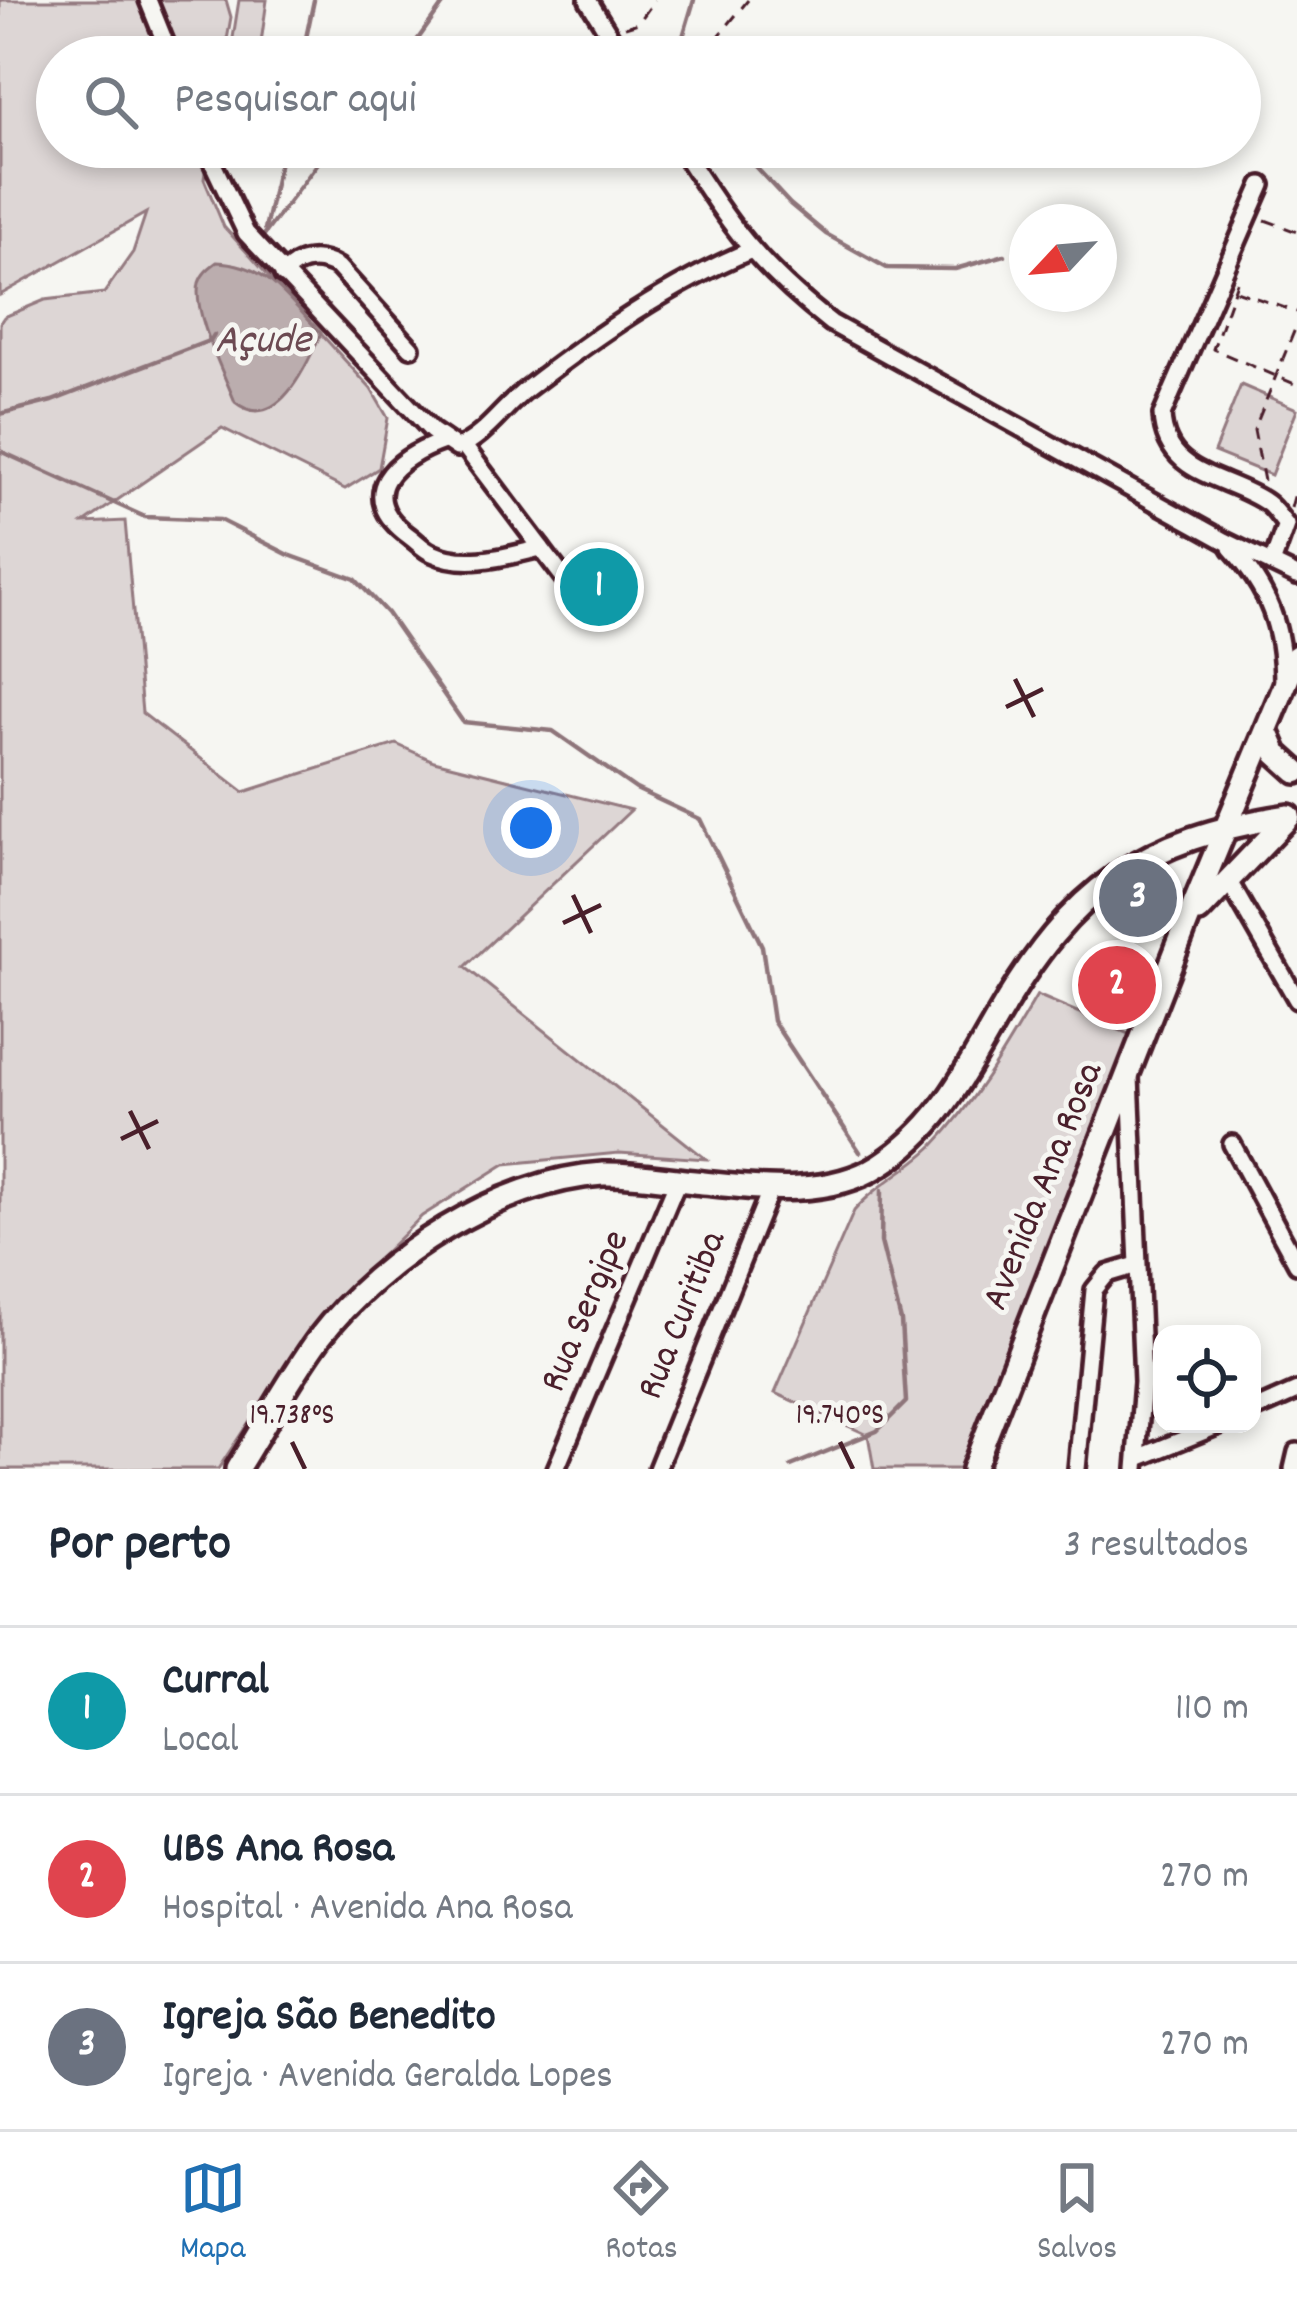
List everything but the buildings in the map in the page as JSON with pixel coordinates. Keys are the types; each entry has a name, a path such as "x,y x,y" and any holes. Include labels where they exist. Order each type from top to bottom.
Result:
{"main road":[{"name":"Avenida Ana Rosa","path":"973,1469 1297,656"},
{"path":"1267,731 1277,754 1297,772"},
{"name":"Avenida Ana Rosa","path":"1184,931 1227,878 1293,812"},
{"path":"237,1469 321,1336 372,1283 429,1238 510,1198 576,1178 628,1174 772,1188 811,1187 875,1169 909,1145 956,1091 1029,965 1053,930 1079,904 1150,856 1228,826 1293,812"}],"street":[{"path":"148,0 163,36"},
{"path":"588,0 610,36"},
{"path":"214,168 235,215 283,275 443,441 458,448 523,392 602,336 698,272 749,251"},
{"path":"694,168 749,251 789,291 831,323 1297,577"},
{"path":"1262,185 1226,288 1162,415 1163,434 1192,469 1268,504 1286,525 1272,564"},
{"path":"283,275 291,266 312,260 338,267 411,348"},
{"path":"443,441 412,452 383,484 382,507 398,529 433,554 483,561 542,548"},
{"path":"464,446 563,577"},
{"path":"1226,542 1259,580 1273,608 1281,635 1283,688"},
{"path":"1227,878 1297,1000"},
{"path":"1130,1071 1143,1382 1137,1464 1203,1433"},
{"path":"1232,1144 1297,1264"},
{"name":"Rua Sergipe","path":"556,1469 679,1180"},
{"name":"Rua Curitiba","path":"657,1469 772,1188"},
{"path":"1077,1469 1094,1290 1107,1274 1137,1265"},
{"path":"1261,1407 1297,1391"},
{"path":"1293,1469 1297,1452"}],"path":[{"path":"620,36 621,30 638,23 655,0"},
{"path":"719,36 748,0"},
{"path":"1263,220 1297,232"},
{"path":"1241,272 1226,288 1213,349 1297,385"},
{"path":"1226,288 1297,312"},
{"path":"1268,504 1254,430 1297,324"}],"shaded area":[{"path":"0,0 226,0 231,17 228,36 36,36 36,168 206,168 204,179 224,227 371,389 388,418 379,468 345,489 222,428 84,523 125,521 142,713 244,792 396,744 434,761 631,810 465,967 706,1159 619,1153 505,1164 422,1216 356,1281 287,1364 218,1469 0,1469 0,323 45,300 104,293 133,252 146,213 0,295"},
{"path":"239,0 267,0 262,36 233,36"},
{"path":"1241,385 1297,409 1271,475 1214,452"},
{"path":"1037,995 1136,1037 964,1469 874,1469 868,1435 775,1393 854,1211 949,1128 990,1073"}],"water":[{"name":"Açude","path":"217,262 264,276 321,333 289,392 264,410 250,410 235,402 204,326 199,283"}],"waterway":[{"path":"306,36 314,0"},
{"path":"420,36 446,0"},
{"path":"683,36 694,0"},
{"path":"265,229 278,168"},
{"path":"264,235 314,168"},
{"path":"757,168 826,234 887,268 955,269 1005,255"},
{"path":"0,414 52,401 214,335"},
{"path":"0,451 145,517 220,520 289,555 355,579 387,613 463,722 553,731 636,789 700,819 762,946 773,1021 860,1152"},
{"path":"791,1466 877,1431 906,1402 901,1321 881,1242 882,1190"}],"place":[{"name":"Curral","path":"599,587"},
{"name":"Igreja São Benedito","path":"1138,898"},
{"name":"UBS Ana Rosa","path":"1117,985"}]}
